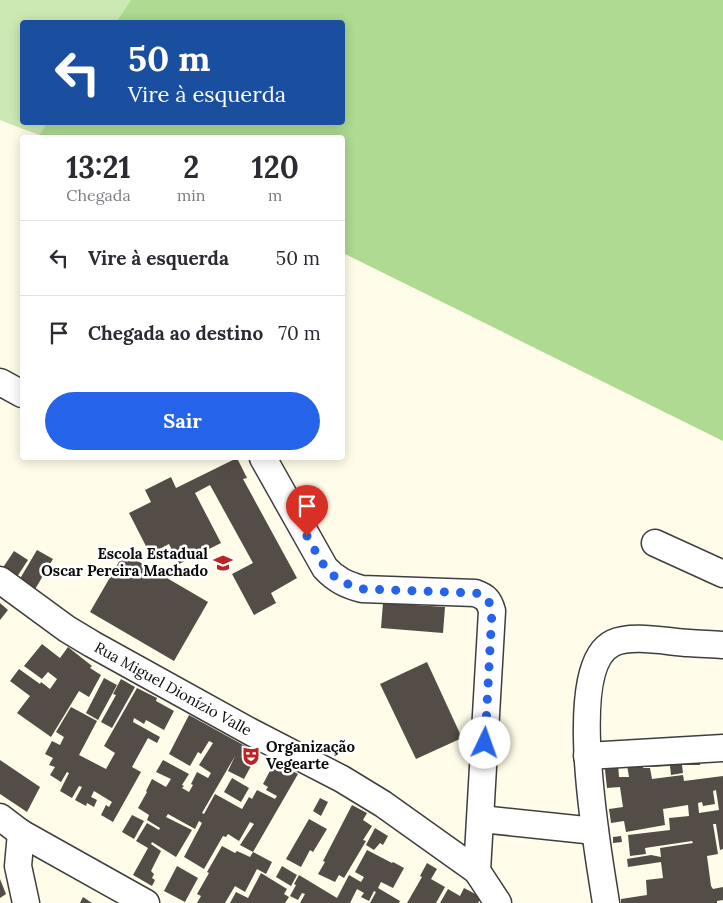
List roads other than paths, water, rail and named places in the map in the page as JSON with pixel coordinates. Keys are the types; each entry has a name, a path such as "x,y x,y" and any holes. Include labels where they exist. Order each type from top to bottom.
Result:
{"street":[{"path":"0,382 20,393"},
{"path":"264,460 325,568 334,578 362,589 476,593 485,596 489,600 492,611 477,871 498,903"},
{"path":"655,543 723,574"},
{"name":"Rua Miguel Dionízio Valle","path":"0,580 83,639 251,732 342,779 383,804 477,871"},
{"path":"606,903 595,832 587,756 588,694 595,662 605,647 616,641 633,639 723,644"},
{"path":"587,756 723,748"},
{"path":"0,817 21,833 146,903"},
{"path":"481,819 595,832"},
{"path":"21,833 18,866 26,903"}],"place":[{"name":"Escola Estadual Oscar Pereira Machado","path":"223,563"},
{"name":"Organização Vegearte","path":"251,756"}]}
